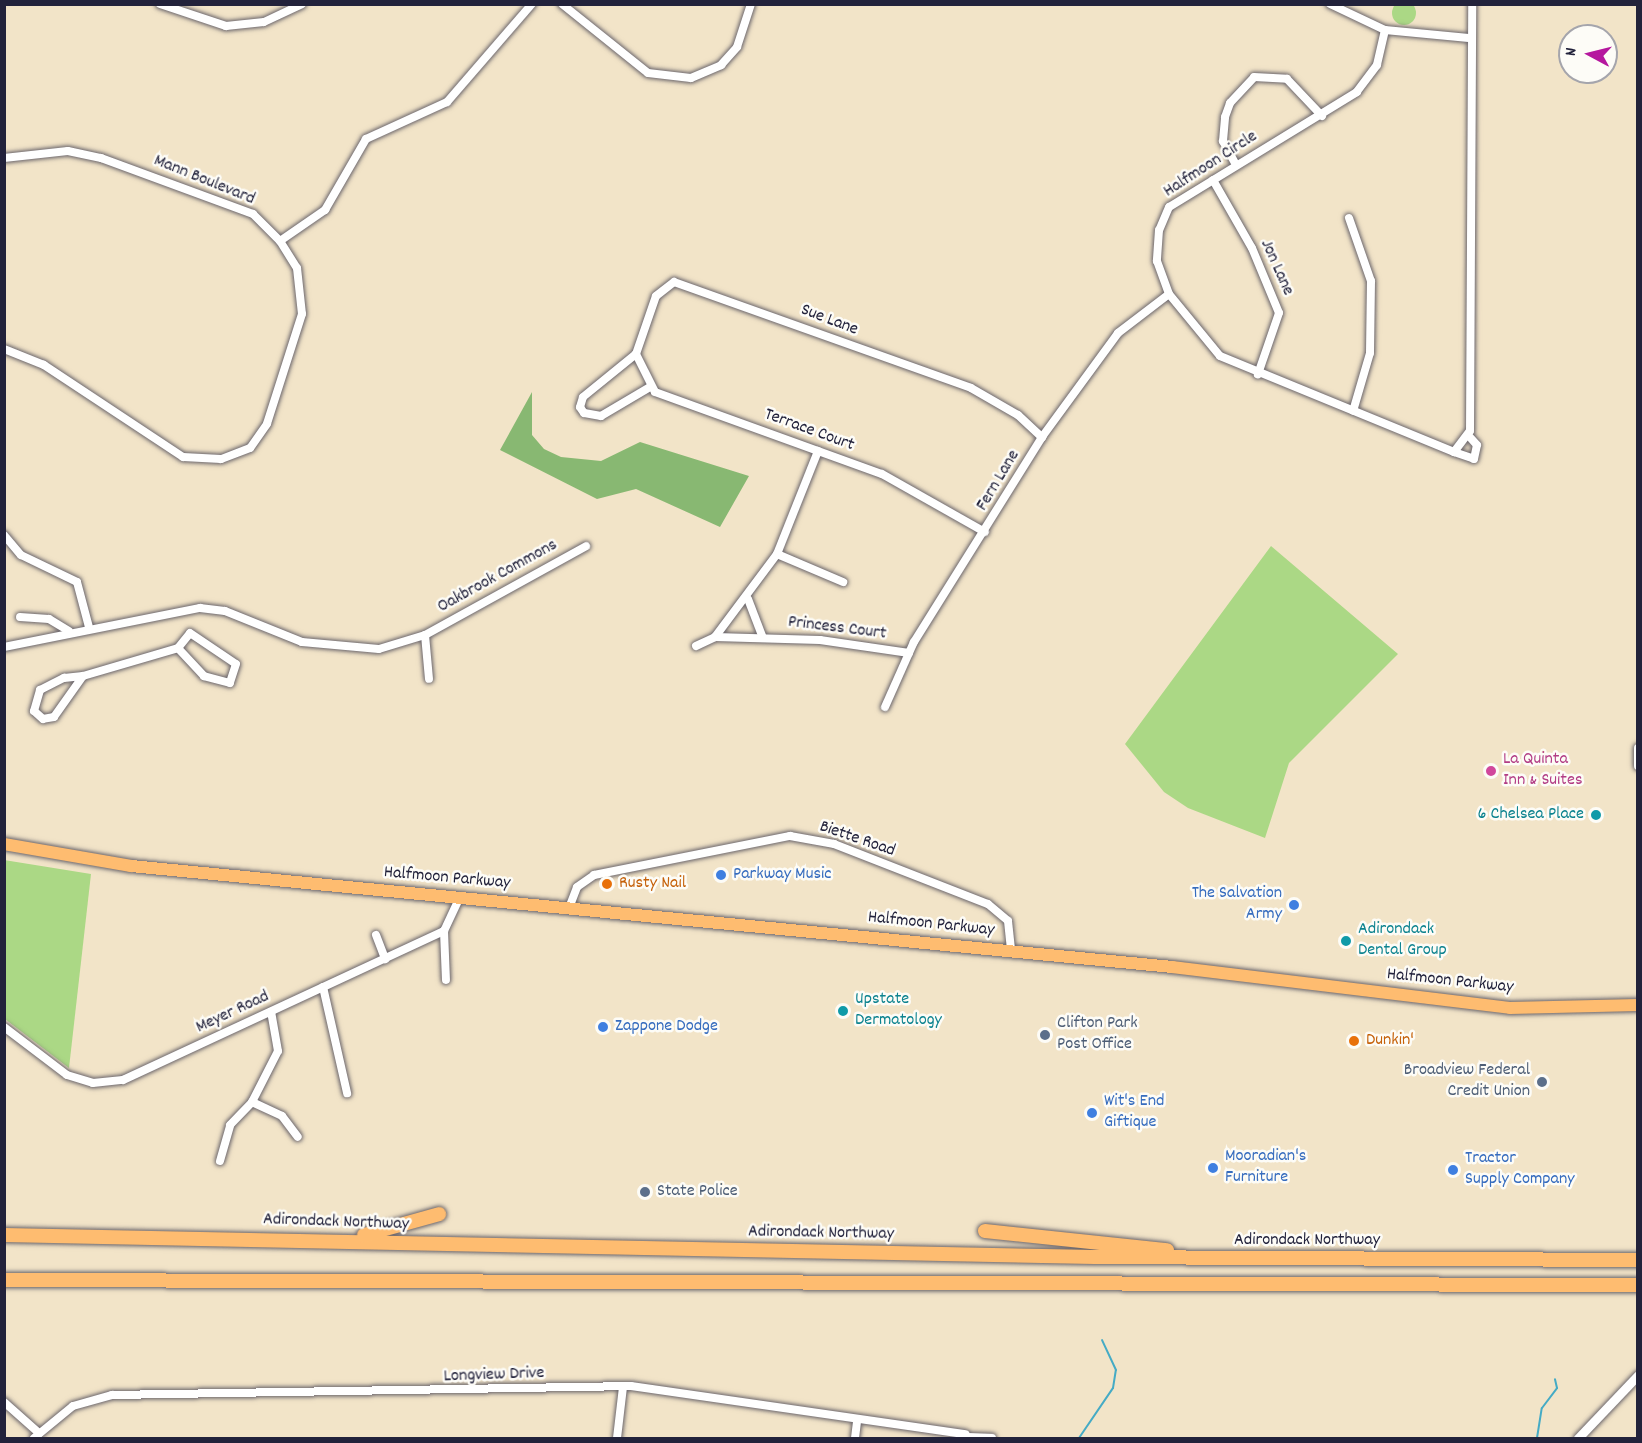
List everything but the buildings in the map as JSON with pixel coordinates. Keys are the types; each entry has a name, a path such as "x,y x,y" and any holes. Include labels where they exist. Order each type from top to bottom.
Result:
{"highway":[{"path":"274,1239 376,1234 439,1214"},
{"path":"985,1231 1253,1259"},
{"name":"Adirondack Northway","path":"4,1235 1253,1259 1638,1260"},
{"path":"4,1280 1638,1285"}],"main road":[{"name":"Halfmoon Parkway","path":"4,843 101,863 1011,951 1510,1008 1638,1005"}],"street":[{"path":"160,4 226,26 264,22 302,4"},
{"path":"280,242 325,210 366,139 447,102 532,4"},
{"path":"562,4 648,73 691,78 721,65 737,47 751,4"},
{"path":"1330,4 1385,30 1469,38"},
{"name":"Halfmoon Circle","path":"1385,30 1371,76 1322,116 1235,164 1213,180 1176,201 1163,218 1157,261 1169,294 1212,350 1258,374 1474,459 1478,448 1469,436 1469,38 1472,4"},
{"path":"1235,164 1223,141 1225,117 1230,103 1254,77 1287,79 1322,116"},
{"name":"Mann Boulevard","path":"4,158 68,152 102,158 237,206 280,242 302,280 300,332 267,424 250,448 235,456 183,457 44,365 4,349"},
{"name":"Jon Lane","path":"1213,180 1252,248 1279,313 1258,374"},
{"path":"1349,218 1371,281 1370,353 1353,411"},
{"name":"Sue Lane","path":"636,354 656,296 668,284 681,283 971,388 1018,416 1042,437"},
{"name":"Fern Lane","path":"885,707 909,653 1042,437 1118,333 1169,294"},
{"path":"636,354 650,387 601,416 584,413 580,407 583,397 636,354"},
{"name":"Terrace Court","path":"650,387 917,489 985,532"},
{"path":"1454,452 1469,436"},
{"name":"Princess Court","path":"715,638 748,599 777,554 818,451"},
{"path":"4,535 21,555 77,582 89,627"},
{"name":"Oakbrook Commons","path":"4,647 89,627 212,608 326,647 379,649 424,635 586,546"},
{"path":"777,554 843,582"},
{"name":"Princess Court","path":"748,599 762,636"},
{"path":"20,618 49,619 69,631"},
{"path":"82,676 54,717 43,719 34,711 40,690 64,678 82,676 178,648 190,633 236,664 234,679 221,685 211,681 178,648"},
{"name":"Oakbrook Commons","path":"424,635 429,679"},
{"name":"Princess Court","path":"696,646 715,638 762,636 909,653"},
{"path":"1638,748 1638,766"},
{"name":"Biette Road","path":"569,908 577,887 594,874 790,836 834,844 988,904 1008,921 1011,951"},
{"path":"446,980 444,932 460,897"},
{"name":"Meyer Road","path":"4,1027 67,1075 113,1083 444,932"},
{"path":"376,935 385,959"},
{"path":"323,987 348,1077 347,1093"},
{"path":"220,1161 230,1125 252,1102 278,1051 272,1012"},
{"path":"252,1102 282,1116 298,1137"},
{"path":"1578,1438 1638,1375"},
{"path":"617,1438 623,1387"},
{"name":"Longview Drive","path":"37,1436 73,1406 112,1395 623,1387 992,1438"},
{"path":"4,1402 37,1436"},
{"path":"855,1438 857,1421"}],"green space":[{"path":"1404,1 1412,5 1416,13 1412,21 1404,25 1396,21 1392,13 1396,5"},
{"path":"532,392 532,435 544,449 561,457 601,461 640,442 749,476 720,527 636,489 597,499 500,450"},
{"path":"1271,546 1398,654 1289,763 1265,838 1188,808 1164,792 1125,744"},
{"path":"4,860 91,874 69,1068 5,1019"}],"waterway":[{"path":"1079,1438 1113,1388 1116,1370 1102,1340"},
{"path":"1537,1438 1542,1408 1557,1388 1555,1379"}],"place":[{"name":"La Quinta Inn & Suites","path":"1491,771"},
{"name":"6 Chelsea Place","path":"1596,815"},
{"name":"Parkway Music","path":"721,875"},
{"name":"Rusty Nail","path":"607,884"},
{"name":"The Salvation Army","path":"1294,905"},
{"name":"Adirondack Dental Group","path":"1346,941"},
{"name":"Upstate Dermatology","path":"843,1011"},
{"name":"Zappone Dodge","path":"603,1027"},
{"name":"Clifton Park Post Office","path":"1045,1035"},
{"name":"Dunkin'","path":"1354,1041"},
{"name":"Broadview Federal Credit Union","path":"1542,1082"},
{"name":"Wit's End Giftique","path":"1092,1113"},
{"name":"Mooradian's Furniture","path":"1213,1168"},
{"name":"Tractor Supply Company","path":"1453,1170"},
{"name":"State Police","path":"645,1192"}]}
